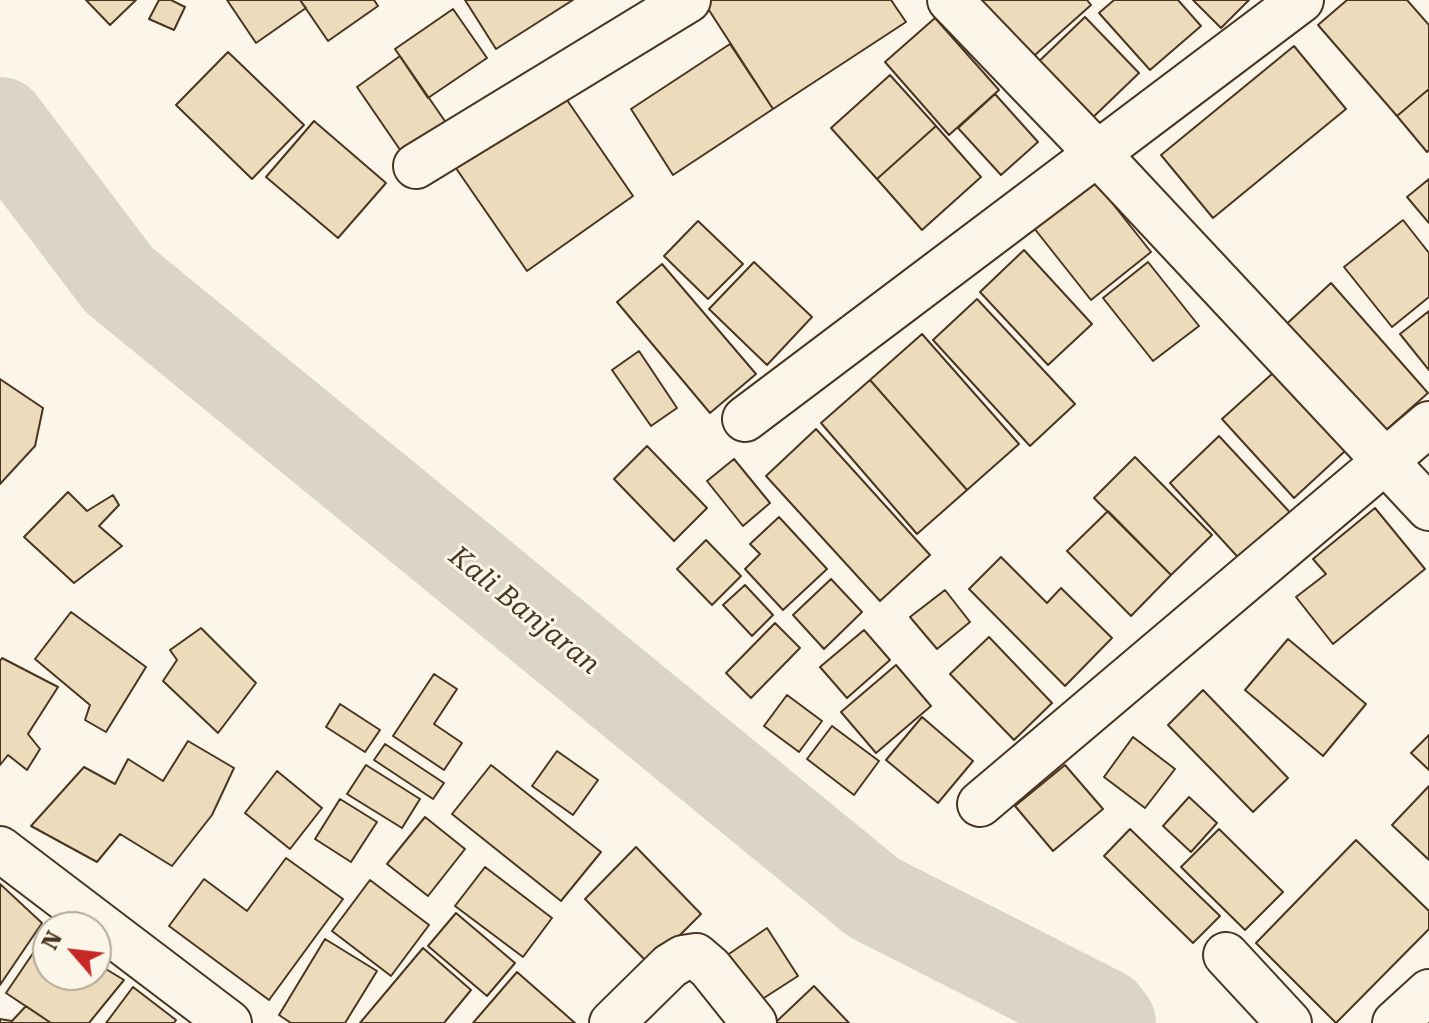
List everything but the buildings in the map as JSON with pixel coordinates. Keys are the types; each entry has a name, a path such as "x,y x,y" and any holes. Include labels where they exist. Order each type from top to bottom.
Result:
{"street":[{"path":"416,166 688,0"},
{"path":"950,0 1429,508"},
{"path":"745,419 1301,0"},
{"path":"980,804 1429,424"},
{"path":"0,849 229,1023"},
{"path":"1226,955 1289,1023"},
{"path":"612,1023 670,966 683,958 696,956 710,968 754,1023"},
{"path":"1395,1023 1429,992"}],"waterway":[{"name":"Kali Banjaran","path":"0,123 119,280 874,898 1103,1014 1110,1023"}]}
